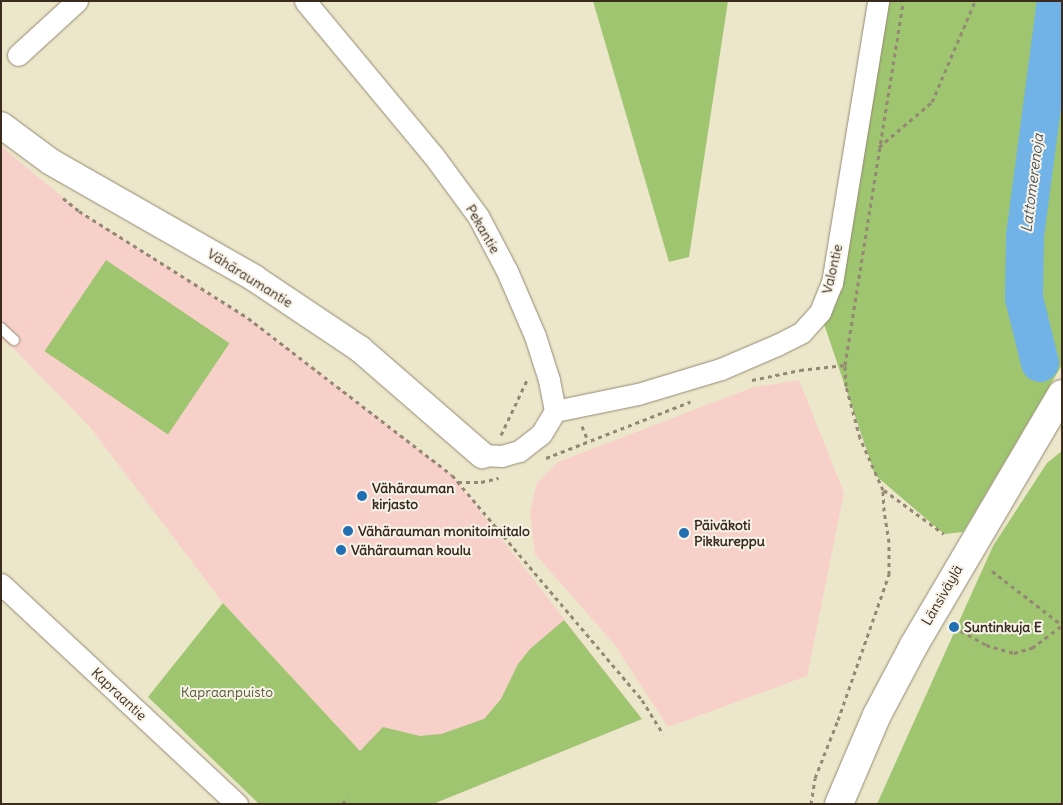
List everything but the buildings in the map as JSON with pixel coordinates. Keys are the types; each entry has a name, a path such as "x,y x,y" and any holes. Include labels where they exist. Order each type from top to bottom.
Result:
{"main road":[{"name":"Länsiväylä","path":"839,804 877,715 914,645 1062,394"}],"street":[{"path":"18,55 77,1"},
{"name":"Pekantie","path":"305,1 433,156 478,216 507,271 535,336 549,380 555,411"},
{"name":"Valontie","path":"555,411 638,394 678,383 733,364 802,332 820,312 832,283 878,1"},
{"name":"Vähäraumantie","path":"1,125 51,162 254,278 360,349 490,450"},
{"path":"490,450 502,456 519,451 542,434 555,411"},
{"name":"Kapraantie","path":"1,584 236,804"}],"lane":[{"path":"1,328 14,340"}],"path":[{"path":"810,804 815,778 838,720 889,574 890,542 884,512 883,490 860,438 846,386 845,366 903,1"},
{"path":"850,172 932,102 975,1"},
{"path":"58,193 79,211 248,318 452,475 642,700 663,734"},
{"path":"750,381 800,370 845,366"},
{"path":"490,450 531,371"},
{"path":"557,453 696,400"},
{"path":"883,490 944,534"},
{"path":"954,627 986,645 1014,654 1032,648 1062,625 992,571"},
{"path":"342,804 348,798"}],"shaded area":[{"path":"1,146 79,211 248,318 452,475 642,719 433,804 409,804 223,603 90,427 14,349 1,339"},
{"name":"Päiväkoti Pikkureppu","path":"799,380 844,493 807,676 668,727 615,645 535,554 530,512 537,483 558,462 751,388"}],"green space":[{"path":"593,1 728,1 689,257 669,262"},
{"path":"875,1 1062,1 1062,365 963,532 944,534 875,475 820,312"},
{"path":"106,260 230,343 168,435 44,351"},
{"path":"1062,451 1062,804 877,804 993,546 1047,463"},
{"name":"Kapraanpuisto","path":"223,603 360,751 383,727 420,736 441,734 484,719 501,699 518,664 530,649 564,620 642,719 433,804 259,804 148,697"}],"waterway":[{"name":"Lattomerenoja","path":"1040,363 1024,298 1025,236 1056,1"}],"place":[{"name":"Vähärauman kirjasto","path":"362,496"},
{"name":"Vähärauman monitoimitalo","path":"348,531"},
{"name":"Päiväkoti Pikkureppu","path":"684,533"},
{"name":"Vähärauman koulu","path":"341,550"},
{"name":"Suntinkuja E","path":"954,627"}]}
